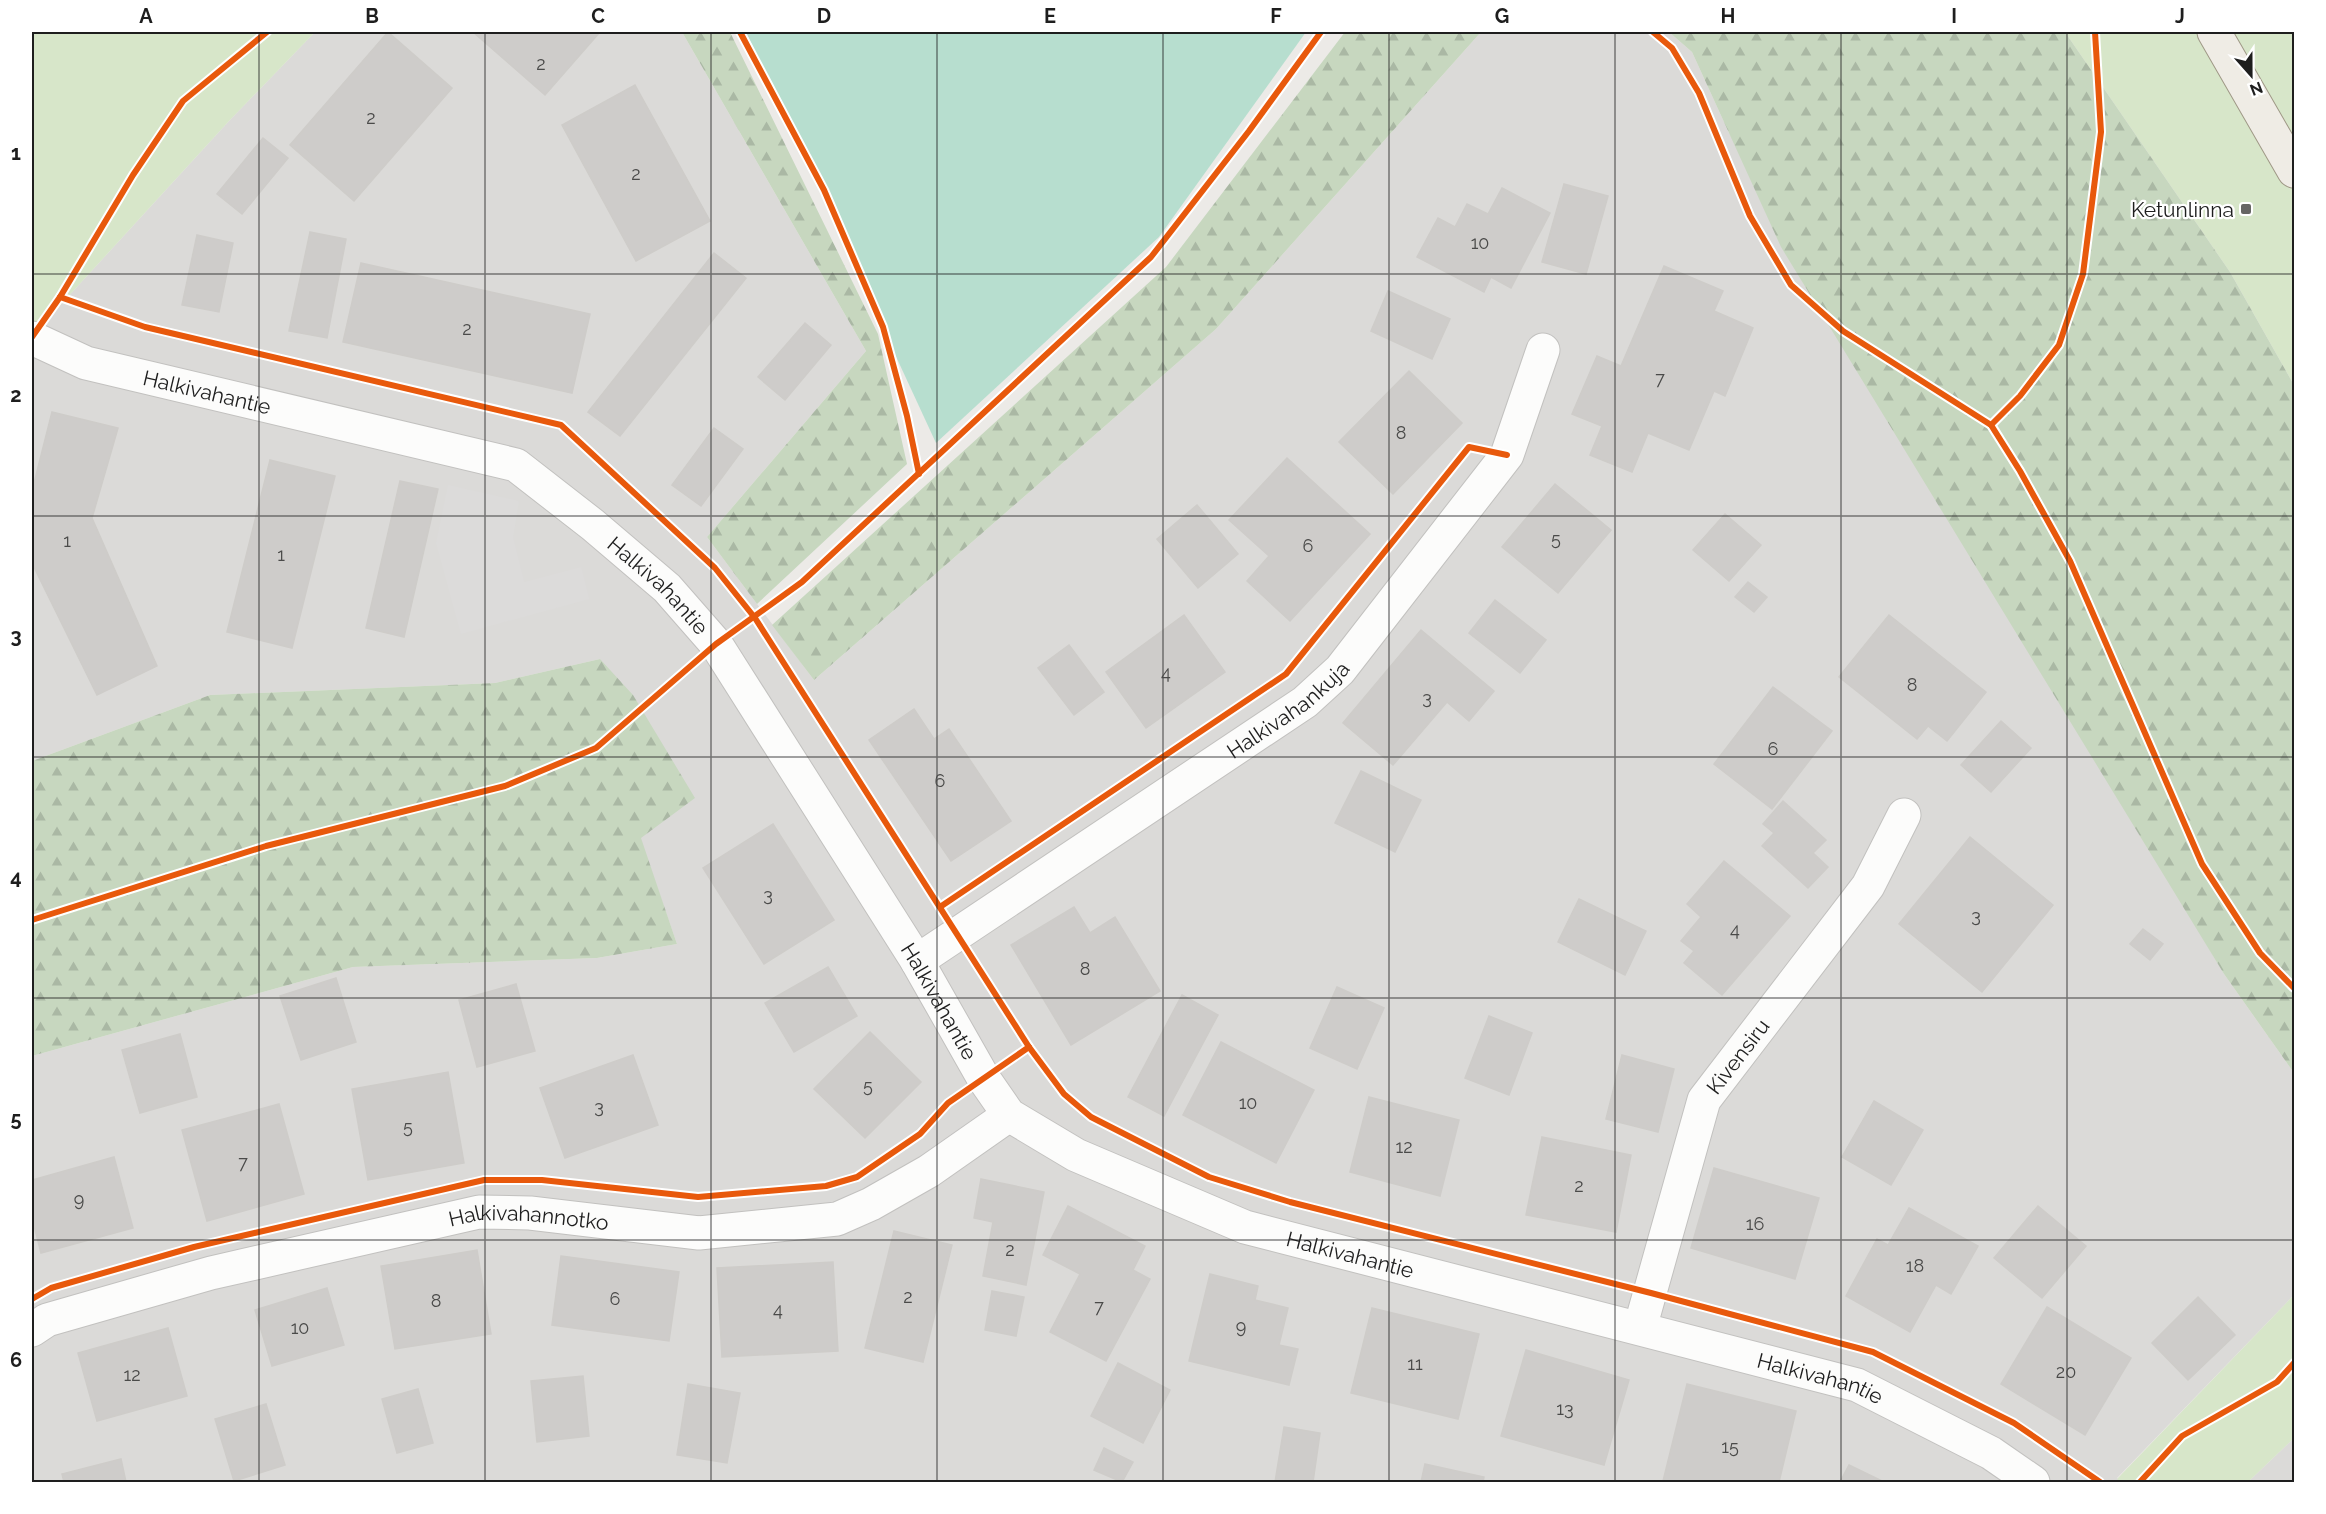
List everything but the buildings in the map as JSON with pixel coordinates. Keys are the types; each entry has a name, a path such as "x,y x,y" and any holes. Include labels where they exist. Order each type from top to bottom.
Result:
{"main road":[{"path":"2214,32 2295,171"}],"street":[{"name":"Halkivahantie","path":"32,338 86,363 516,465 667,588 716,644 917,961 984,1078 1009,1115 1076,1155 1245,1227 1857,1385 1991,1453 2032,1482"},
{"name":"Halkivahankuja","path":"917,961 1305,702 1340,670 1508,455 1543,350"},
{"name":"Kivensiru","path":"1640,1328 1704,1100 1868,886 1904,815"},
{"name":"Halkivahannotko","path":"32,1330 46,1320 211,1273 479,1212 530,1213 699,1233 837,1219 871,1204 929,1171 1009,1115"}],"shaded area":[{"path":"315,32 682,32 866,351 707,537 814,680 1216,329 1481,32 1669,32 1692,52 1729,133 2224,974 2294,1073 2294,1295 2117,1478 2121,1482 32,1482 32,1056 353,967 597,958 677,944 640,838 600,659 495,683 210,695 32,761 32,336 229,121"},
{"path":"448,485 519,501 513,538 524,582 581,567 589,599 461,634 436,543"},
{"path":"2294,1438 2294,1482 2248,1482"}],"green space":[{"path":"32,32 315,32 229,121 32,336"},
{"path":"682,32 730,32 878,334 907,464 757,604 707,537 866,351"},
{"path":"746,32 1306,32 1159,237 936,443"},
{"path":"1345,32 1481,32 1216,329 814,680 772,625 1166,267"},
{"path":"1669,32 2065,32 2230,272 2294,385 2294,1073 2224,974 1781,247 1692,52"},
{"path":"2065,32 2294,32 2294,385 2230,272"},
{"path":"600,659 633,695 695,798 641,838 677,944 597,958 353,967 32,1056 32,761 210,695 495,683"},
{"path":"2294,1295 2294,1438 2248,1482 2121,1482 2117,1479"}],"cycle path":[{"path":"32,337 60,297 133,175 183,101 267,32"},
{"path":"740,32 824,190 883,327 907,416 919,474"},
{"path":"32,920 266,846 505,786 596,748 716,644 802,582 1151,257 1249,131 1321,32"},
{"path":"1653,32 1672,48 1699,93 1750,216 1791,285 1843,331 1991,425 2020,471 2070,561 2202,864 2260,953 2294,988"},
{"path":"1991,425 2020,396 2059,345 2083,274 2101,132 2095,32"},
{"path":"60,297 145,327 561,425 715,568 755,618 1029,1047 1064,1094 1091,1117 1209,1177 1290,1202 1651,1293 1873,1352 2014,1423 2100,1482"},
{"path":"940,907 1286,674 1469,447 1507,455"},
{"path":"32,1299 51,1288 194,1247 484,1180 542,1180 698,1197 826,1186 857,1177 920,1134 948,1103 1029,1047"},
{"path":"2140,1482 2182,1436 2277,1382 2294,1363"}],"place":[{"name":"Ketunlinna","path":"2246,209"}]}
